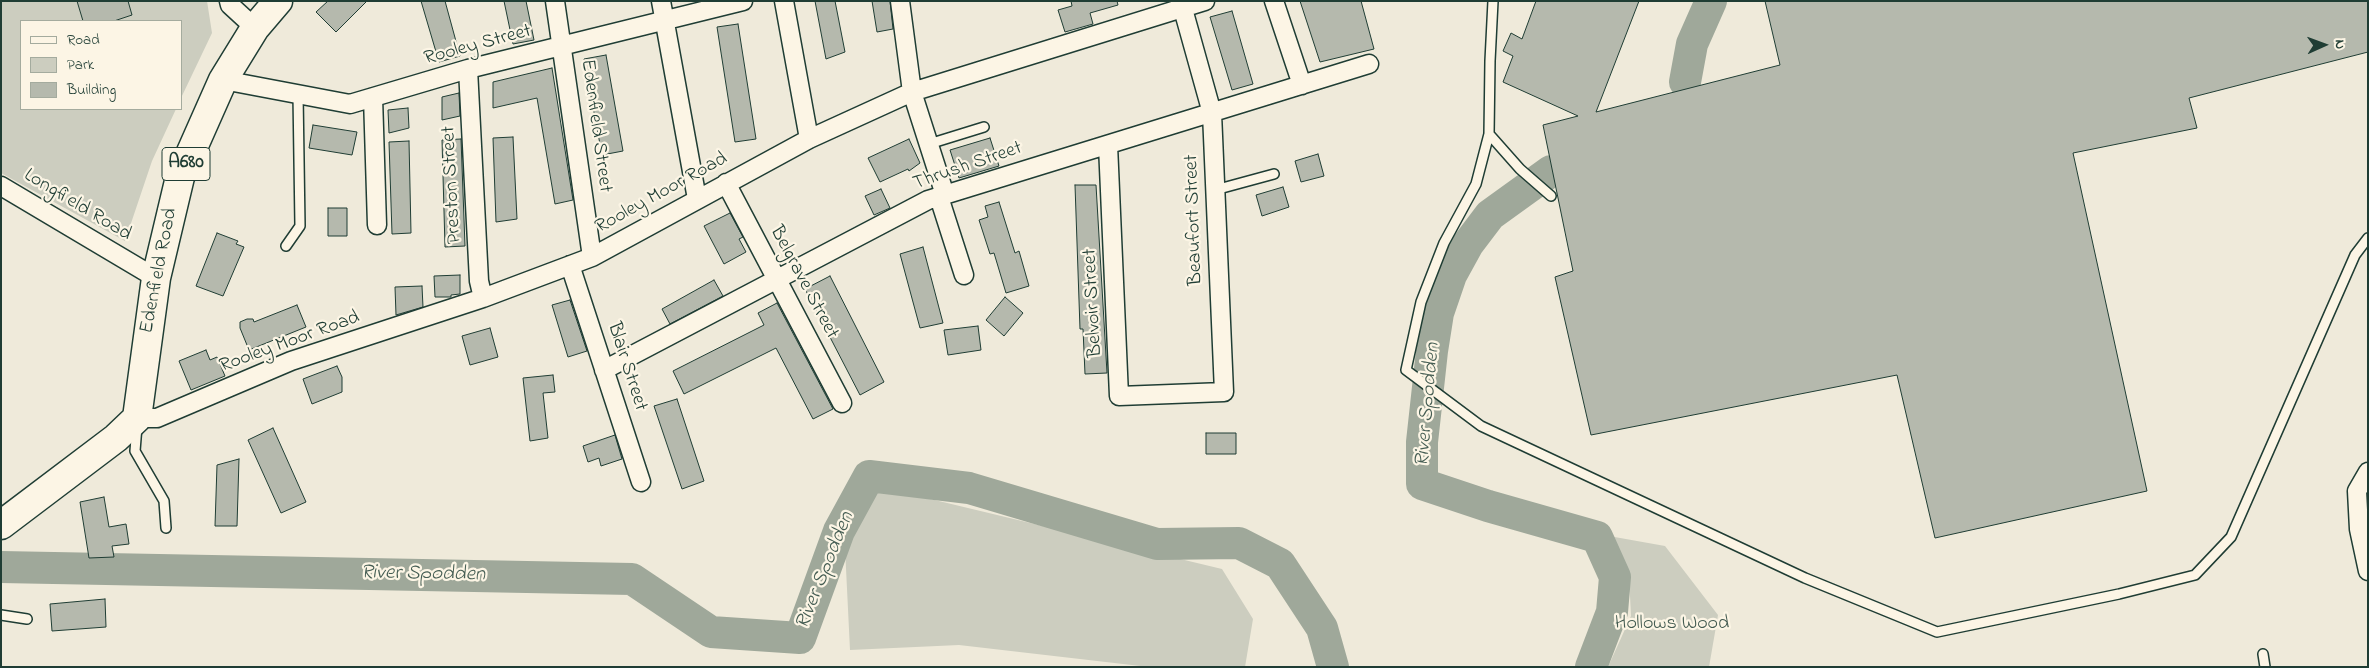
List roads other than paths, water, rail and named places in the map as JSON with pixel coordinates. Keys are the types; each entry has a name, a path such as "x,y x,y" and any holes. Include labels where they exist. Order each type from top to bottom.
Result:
{"main road":[{"name":"Edenfield Road","path":"137,418 156,278 180,177 223,80 255,28 278,1"},
{"path":"1,525 116,438 137,418"}],"street":[{"path":"229,1 230,5 255,28"},
{"name":"Edenfield Street","path":"555,1 592,257"},
{"path":"661,1 697,199"},
{"name":"Rooley Street","path":"223,80 350,104 468,69 743,1"},
{"path":"784,1 809,139"},
{"path":"900,1 912,92 929,144 964,275"},
{"name":"Rooley Moor Road","path":"137,418 157,418 291,361 483,298 592,257 809,139 912,92 1205,1"},
{"path":"1274,1 1302,85"},
{"name":"Beaufort Street","path":"1183,9 1212,113 1224,392 1183,394"},
{"name":"Thrush Street","path":"604,370 928,200 1369,64"},
{"name":"Preston Street","path":"468,69 479,281 483,298"},
{"path":"373,97 376,225"},
{"name":"Belvoir Street","path":"1108,145 1119,396 1183,394"},
{"name":"Belgrave Street","path":"726,183 842,403"},
{"name":"Longfield Road","path":"1,186 156,278"},
{"name":"Blair Street","path":"570,265 641,482"},
{"path":"2368,472 2357,490 2359,530 2368,571"}],"lane":[{"path":"1493,1 1489,134 1476,184 1444,243 1421,302 1406,370 1490,431 1805,578 1937,632 2119,594 2194,575 2231,537 2355,255 2368,238"},
{"path":"286,246 300,226 298,94"},
{"path":"929,144 984,127"},
{"path":"1489,134 1520,169 1551,196"},
{"path":"1215,190 1274,174"},
{"path":"137,418 135,450 164,501 166,528"},
{"path":"1,615 27,619"},
{"path":"2262,654 2265,667"}],"waterway":[{"name":"River Spodden","path":"1685,82 1692,44 1711,1"},
{"name":"River Spodden","path":"1551,171 1490,215 1468,244 1451,275 1438,313 1432,351 1422,442 1422,484 1488,506 1597,537 1615,577 1612,612 1591,667"},
{"name":"River Spodden","path":"1,567 632,579 711,632 800,638 839,531 869,476 969,488 1157,544 1239,543 1280,564 1322,628 1333,667"}],"park label":[{"name":"Hollows Wood","path":"1672,625"}]}
